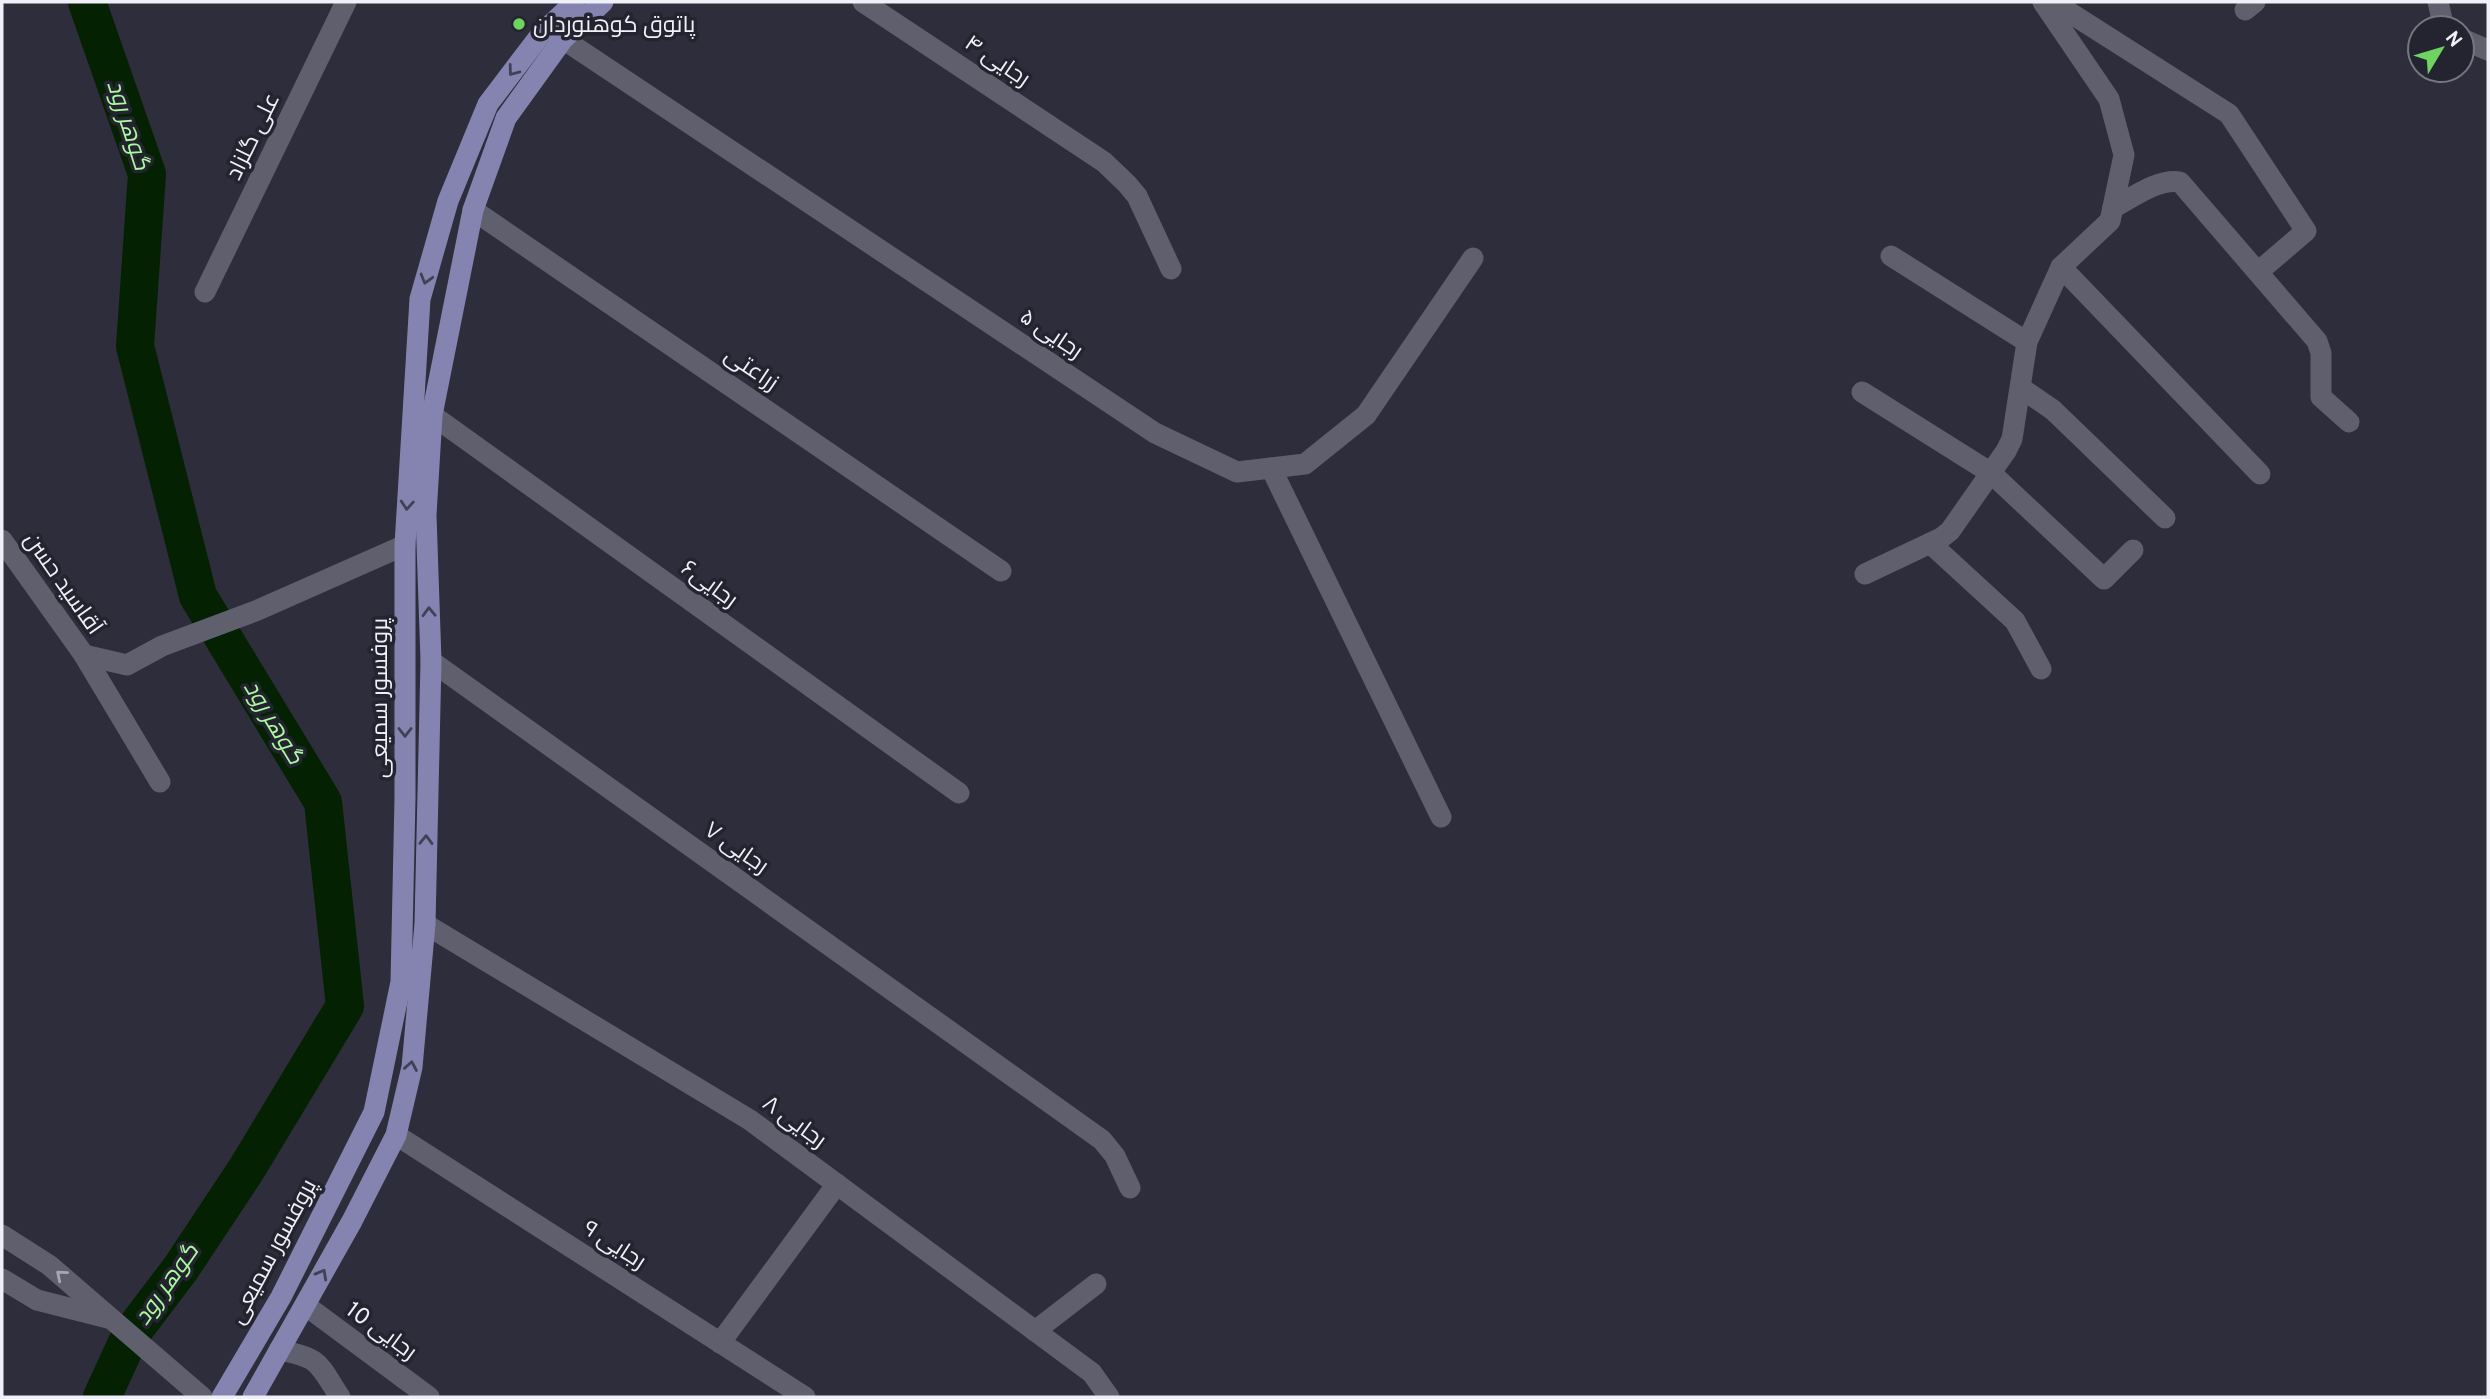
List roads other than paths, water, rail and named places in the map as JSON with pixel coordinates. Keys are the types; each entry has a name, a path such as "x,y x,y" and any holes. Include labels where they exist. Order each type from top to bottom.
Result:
{"main road":[{"name":"پروفسور سمیعی","path":"222,1397 281,1297 374,1112 401,982 405,798 405,545 420,299 448,201 488,104 542,33 575,2"},
{"path":"253,1397 352,1221 396,1135 412,1067 425,923 431,661 426,515 432,415 474,210 506,118 563,39 603,2"}],"street":[{"name":"علی گلزاد","path":"205,292 346,2"},
{"name":"رجایی ۴","path":"863,2 1104,162 1137,196 1171,269"},
{"path":"1865,574 1950,531 1991,473 2012,439 2027,342 2061,267 2110,220 2124,155 2109,99 2043,2"},
{"path":"2053,2 2229,114 2306,231 2258,272"},
{"name":"رجایی ۵","path":"563,39 1155,433 1237,472 1305,464 1366,415 1473,258"},
{"path":"2113,208 2171,180 2180,182 2317,341 2321,353 2321,397 2348,422"},
{"name":"زراعتی","path":"474,210 1002,570"},
{"path":"1891,256 2027,342"},
{"path":"2061,267 2260,474"},
{"path":"2021,388 2053,410 2165,518"},
{"path":"1862,392 1991,473 2104,579 2133,550"},
{"name":"رجایی۶","path":"432,415 958,793"},
{"path":"1271,468 1441,817"},
{"name":"آقاسید حسن","path":"2,540 84,655 127,665 162,646 258,610 405,545"},
{"path":"1930,543 2015,621 2041,669"},
{"path":"84,655 160,782"},
{"name":"رجایی ۷","path":"431,661 1102,1140 1115,1156 1130,1188"},
{"name":"رجایی ۸","path":"425,923 750,1120 1092,1373 1110,1397"},
{"name":"رجایی ۹","path":"396,1135 805,1397"},
{"path":"720,1343 837,1184"},
{"path":"2,1235 49,1265 202,1397"},
{"path":"2,1279 37,1300 113,1319"},
{"path":"1035,1331 1096,1284"},
{"name":"رجایی 10","path":"305,1306 429,1397"},
{"path":"279,1350 300,1354 320,1365 340,1397"}],"waterway":[{"name":"گوهر رود","path":"87,2 147,174 135,346 198,596 323,802 345,1006 246,1170 181,1268 131,1334 102,1397"}],"place":[{"name":"پاتوق کوهنوردان","path":"519,24"}]}
